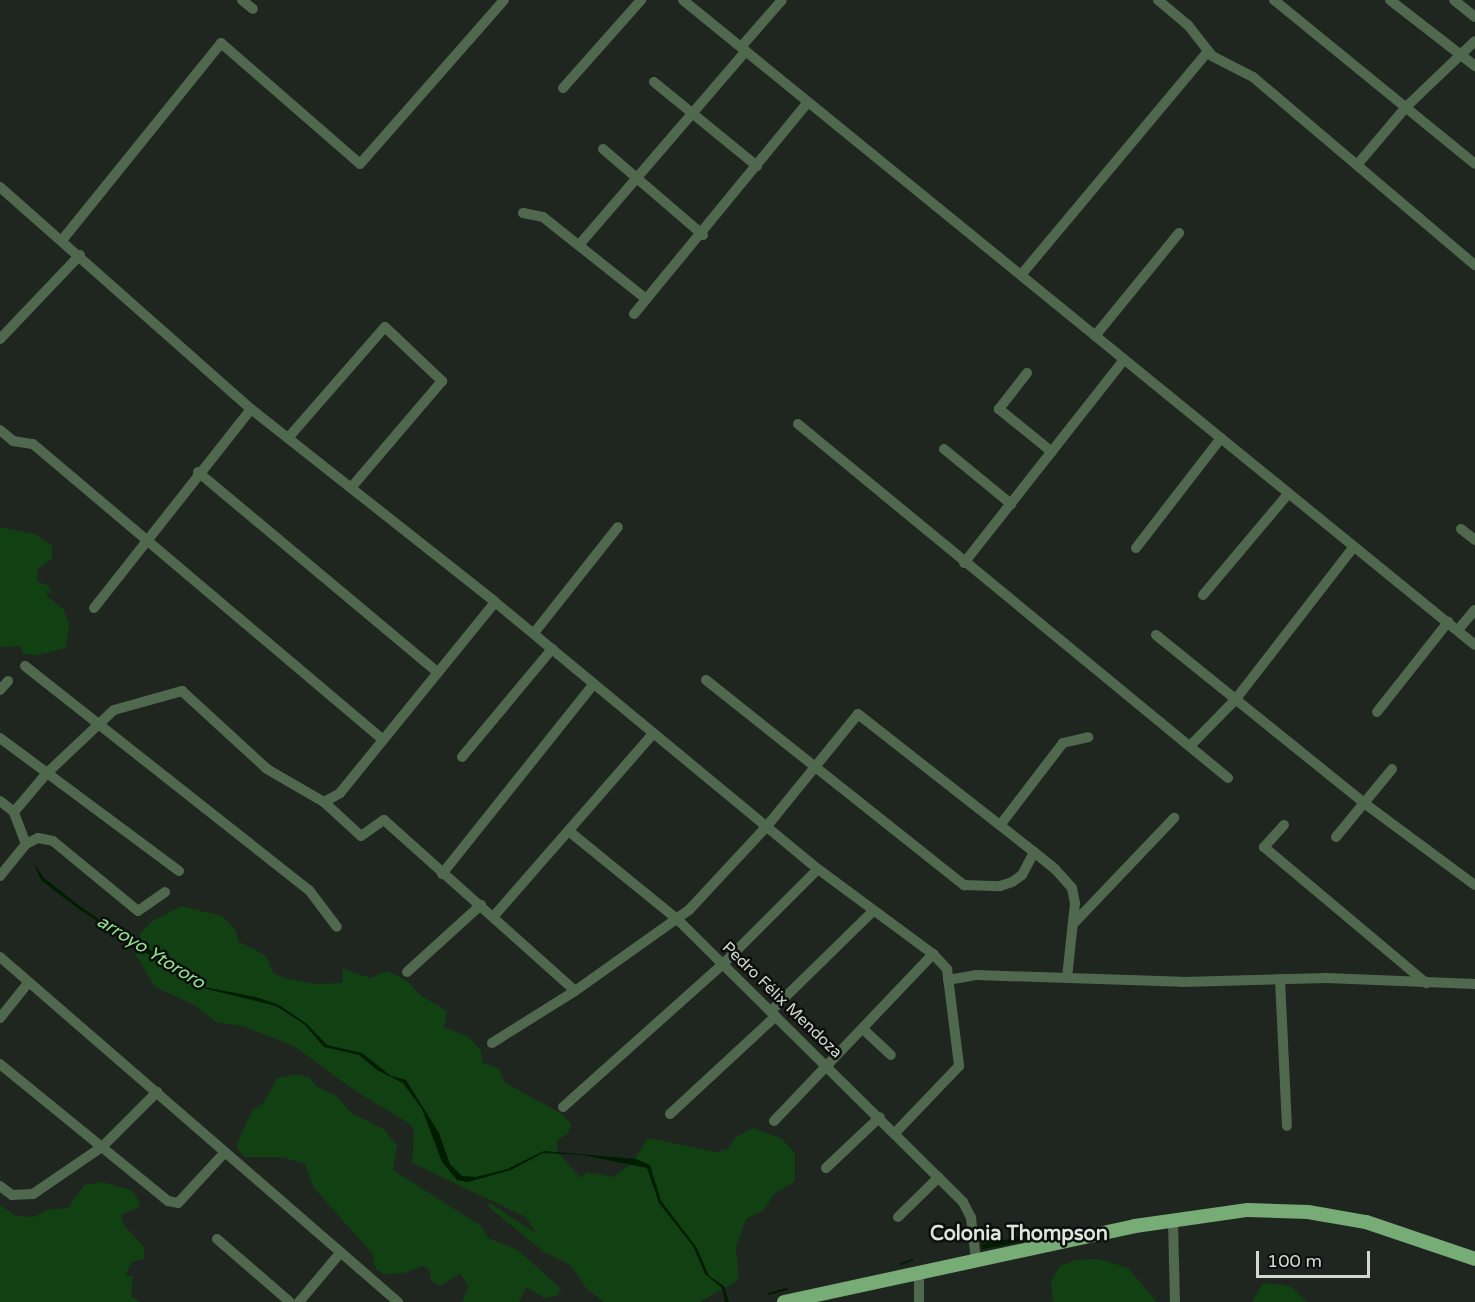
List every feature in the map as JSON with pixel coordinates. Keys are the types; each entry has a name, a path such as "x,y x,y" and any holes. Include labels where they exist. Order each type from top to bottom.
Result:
{"main road":[{"path":"784,1302 1075,1239 1248,1210 1308,1212 1366,1222 1475,1259"}],"street":[{"path":"242,0 253,9"},
{"path":"63,239 221,43 360,164 504,0"},
{"path":"563,88 641,0"},
{"path":"683,0 1353,548 1475,645"},
{"path":"579,244 693,114 782,0"},
{"path":"1158,0 1188,25 1208,51 1253,77 1475,265"},
{"path":"1274,0 1475,164"},
{"path":"1390,0 1475,66"},
{"path":"1454,0 1475,17"},
{"path":"1357,165 1406,107 1475,41"},
{"path":"1021,275 1208,51"},
{"path":"654,82 757,166"},
{"path":"634,314 702,235 808,102"},
{"path":"603,148 702,235"},
{"path":"0,187 63,239 251,409 534,633 593,685 818,869 933,954 946,969 959,1066 895,1133"},
{"path":"523,213 543,217 646,299"},
{"path":"1095,336 1179,233"},
{"path":"0,339 80,255"},
{"path":"288,438 385,327 442,381 351,488"},
{"path":"964,563 1124,360"},
{"path":"1027,373 999,409 1052,452"},
{"path":"94,608 198,472 251,409"},
{"path":"798,424 964,563 1228,778"},
{"path":"0,430 13,441 33,444 382,740"},
{"path":"1136,548 1221,438"},
{"path":"944,449 1011,504"},
{"path":"198,472 437,672"},
{"path":"1203,595 1288,494"},
{"path":"534,633 618,527"},
{"path":"1461,529 1475,540"},
{"path":"1190,746 1235,700 1353,548"},
{"path":"324,802 340,793 495,602"},
{"path":"1458,630 1475,610"},
{"path":"1377,712 1448,622"},
{"path":"1156,635 1364,803 1475,885"},
{"path":"462,757 552,649"},
{"path":"26,666 309,891 337,927"},
{"path":"706,680 964,885 1012,882 1022,875 1034,852"},
{"path":"0,690 8,681"},
{"path":"442,874 593,685"},
{"path":"14,812 46,774 114,710 182,691 267,769 324,802 361,836 384,820 442,874 494,916 575,992"},
{"path":"492,1043 575,992 689,910 767,825 858,714 1001,824 1072,888 1075,922 1067,978"},
{"path":"494,916 570,832 653,734"},
{"path":"1001,824 1063,743 1088,737"},
{"path":"0,738 178,872"},
{"path":"1336,837 1392,770"},
{"path":"0,801 14,812 26,844"},
{"path":"1075,922 1174,818"},
{"path":"1284,825 1264,847 1426,983"},
{"name":"Pedro Félix Mendoza","path":"570,832 676,918 880,1117 963,1202 971,1218 976,1260"},
{"path":"0,876 26,844 38,838 53,841 138,911 165,892"},
{"path":"563,1107 723,964 818,869"},
{"path":"407,972 481,905"},
{"path":"670,1114 874,910"},
{"path":"774,1121 933,954"},
{"path":"0,957 398,1302"},
{"path":"948,980 976,975 1182,982 1280,979 1475,984"},
{"path":"1280,979 1287,1126"},
{"path":"0,1018 28,983"},
{"path":"863,1029 891,1055"},
{"path":"0,1064 158,1196 178,1203 225,1152"},
{"path":"0,1186 12,1195 33,1194 102,1147 157,1092"},
{"path":"826,1168 880,1117"},
{"path":"898,1216 939,1177"},
{"path":"1173,1221 1175,1302"},
{"path":"217,1239 290,1302"},
{"path":"299,1302 341,1252"},
{"path":"919,1273 919,1302"}],"green space":[{"path":"0,527 35,534 52,546 52,558 37,570 37,582 47,585 52,594 47,591 47,596 64,610 69,625 66,648 37,655 23,654 21,646 0,647"},
{"path":"181,906 222,916 236,930 238,941 266,956 273,973 285,978 315,984 343,983 343,969 370,978 388,971 408,982 420,995 447,1011 444,1027 469,1037 481,1051 483,1063 499,1069 504,1082 562,1114 571,1124 568,1133 557,1141 557,1152 581,1178 587,1172 613,1177 631,1164 648,1138 716,1152 728,1149 736,1137 753,1128 782,1139 795,1153 795,1181 774,1194 764,1210 746,1219 736,1248 739,1280 699,1302 604,1302 586,1288 569,1264 544,1252 486,1205 491,1204 536,1233 526,1217 412,1163 414,1129 407,1122 357,1092 294,1046 243,1026 216,1022 194,1005 155,987 135,953 141,933 151,922"},
{"path":"297,1074 309,1077 317,1087 337,1096 350,1112 383,1129 397,1145 393,1170 481,1226 488,1238 518,1250 561,1289 558,1295 545,1298 526,1287 519,1302 462,1302 469,1287 460,1273 441,1286 431,1281 429,1269 423,1266 404,1273 384,1274 376,1269 372,1253 314,1188 305,1164 282,1157 245,1157 236,1147 252,1111 264,1102 277,1078"},
{"path":"102,1182 131,1190 140,1202 138,1208 121,1215 124,1225 144,1247 144,1259 132,1262 125,1276 133,1276 131,1296 140,1302 0,1302 0,1205 16,1216 34,1217 46,1210 68,1208 84,1185"},
{"path":"1099,1259 1128,1268 1157,1302 1053,1302 1051,1282 1060,1266 1076,1260"},
{"path":"1263,1283 1290,1286 1307,1302 1252,1302"}],"water":[{"path":"34,864 44,878 81,907 130,941 173,960 204,987 256,997 279,1005 307,1024 327,1045 362,1053 391,1076 406,1080 439,1133 450,1164 462,1176 476,1177 507,1169 544,1151 636,1159 650,1165 661,1201 697,1248 709,1276 724,1286 729,1302 725,1302 722,1288 705,1274 693,1246 659,1203 647,1168 582,1155 543,1153 511,1170 468,1182 457,1180 442,1162 422,1109 403,1083 377,1070 359,1055 324,1047 304,1024 276,1006 203,988 173,964 145,953 76,907 41,880"},
{"path":"1066,1228 1067,1233 983,1249 982,1244"}],"waterway":[{"name":"arroyo Ytororo","path":"901,1264 912,1260"},
{"name":"arroyo Ytororo","path":"769,1294 787,1289"}],"district":[{"name":"Colonia Thompson","path":"1019,1234"}]}
